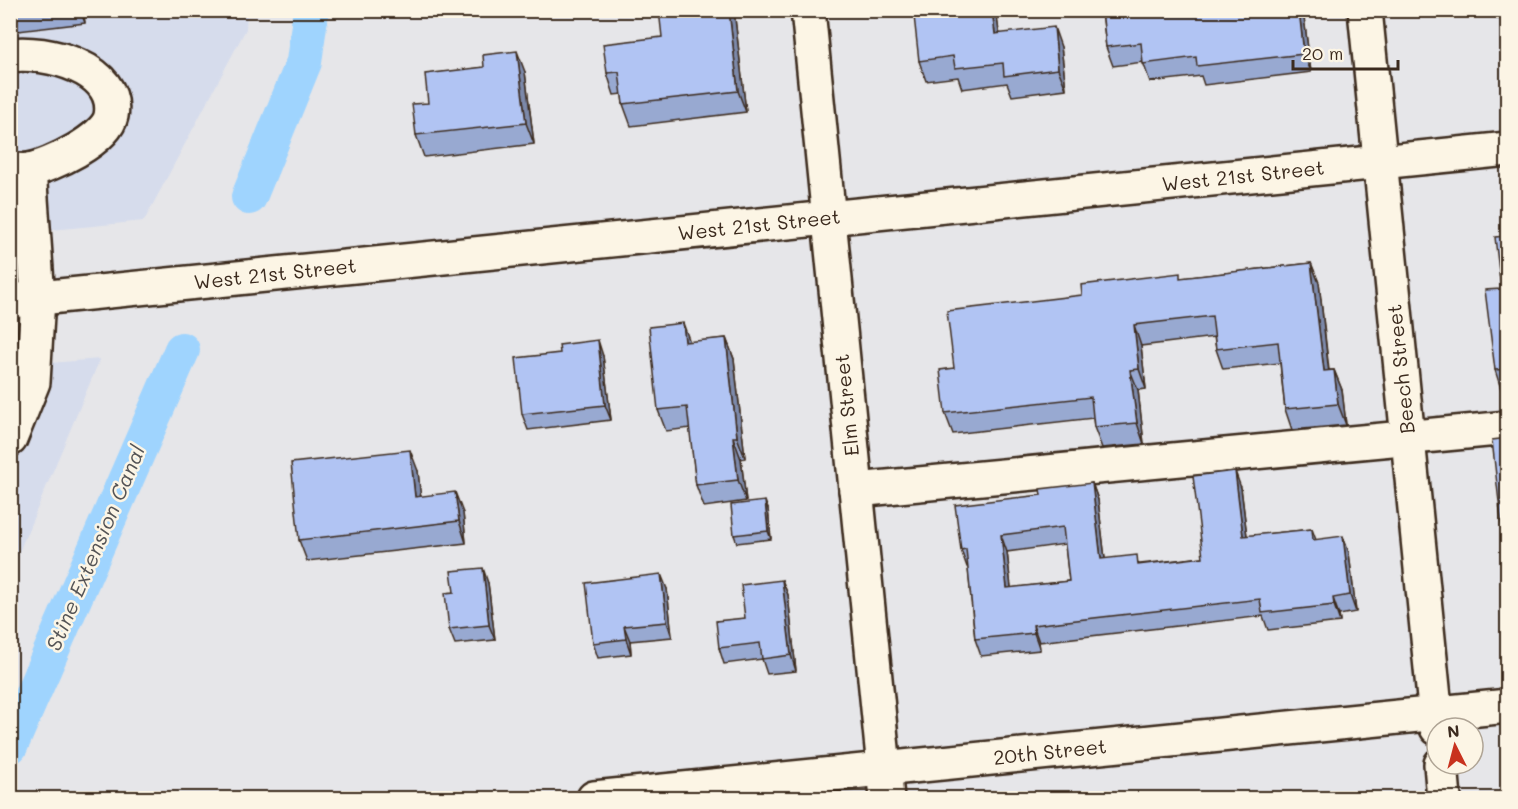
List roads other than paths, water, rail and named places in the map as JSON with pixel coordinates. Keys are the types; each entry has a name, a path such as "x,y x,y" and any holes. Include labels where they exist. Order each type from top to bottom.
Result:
{"street":[{"name":"Elm Street","path":"808,10 886,784"},
{"name":"Beech Street","path":"1365,10 1436,716"},
{"path":"10,56 50,56 80,66 98,79 108,96 111,117 100,134 74,153 20,170 24,299 33,382 10,439"},
{"name":"West 21st Street","path":"24,299 1508,149"},
{"path":"856,490 1508,428"},
{"name":"20th Street","path":"1461,716 1508,706"},
{"name":"20th Street","path":"594,798 886,784 1425,722"},
{"path":"1442,776 1444,798"}],"waterway":[{"path":"249,197 304,62 311,10"},
{"name":"Stine Extension Canal","path":"10,746 182,350"}]}
